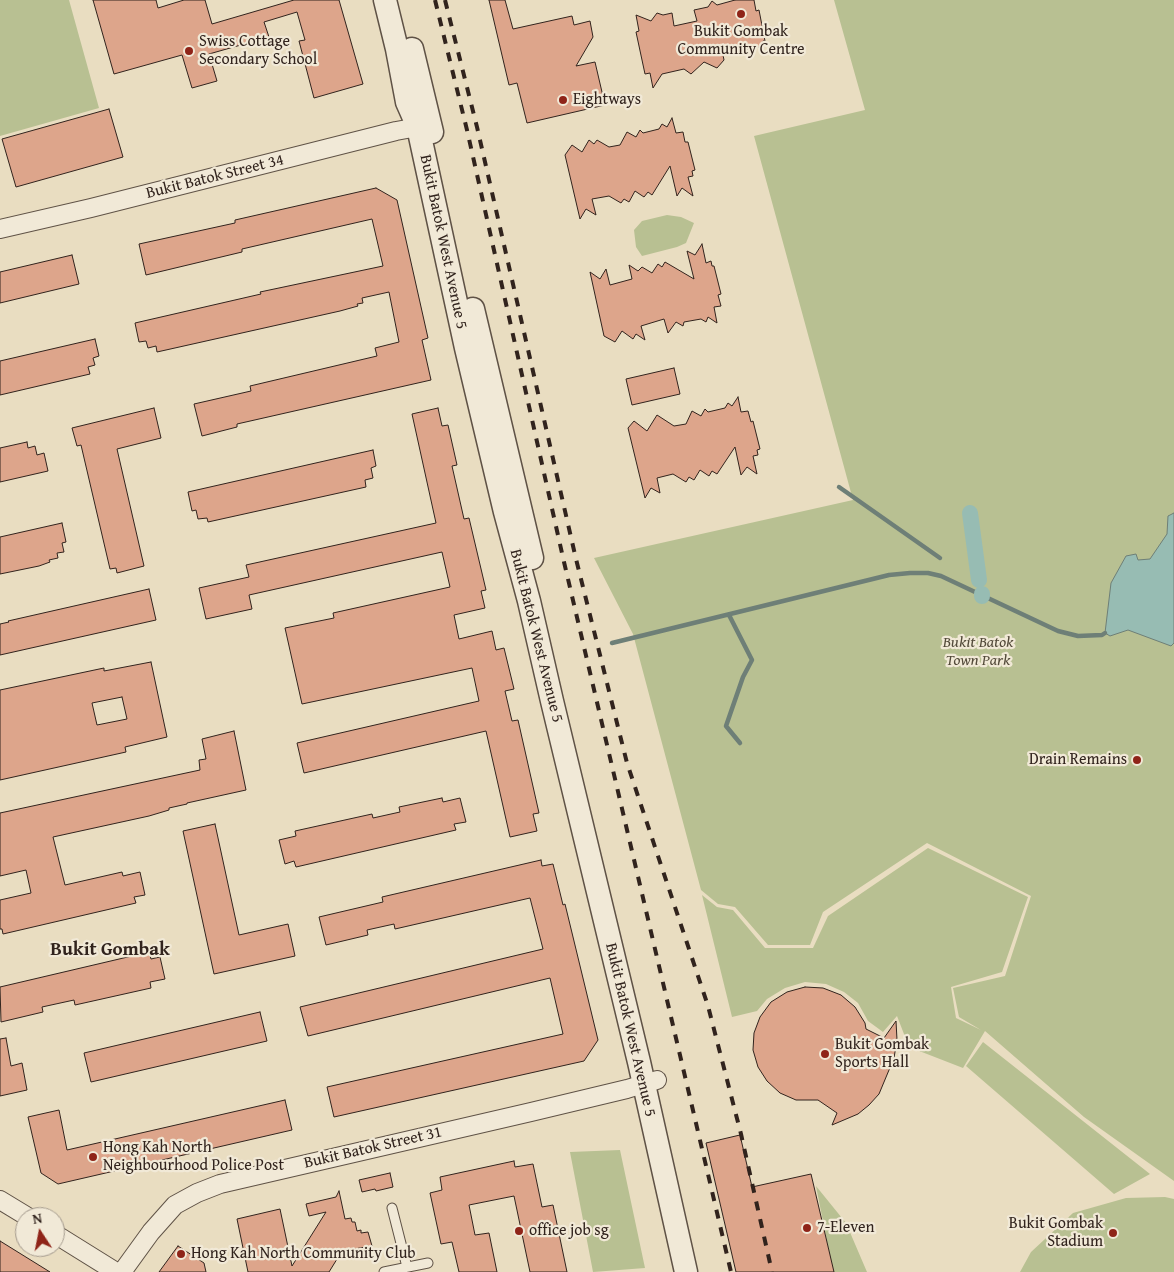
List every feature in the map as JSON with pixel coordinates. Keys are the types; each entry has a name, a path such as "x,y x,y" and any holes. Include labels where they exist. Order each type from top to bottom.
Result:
{"street":[{"name":"Bukit Batok West Avenue 5","path":"386,0 407,102 424,126"},
{"name":"Bukit Batok West Avenue 5","path":"401,0 424,126 500,493 700,1272"},
{"name":"Bukit Batok Street 34","path":"0,229 396,131 424,126"},
{"name":"Bukit Batok West Avenue 5","path":"650,1082 686,1272"},
{"name":"Bukit Batok Street 31","path":"122,1272 151,1232 175,1205 197,1193 220,1184 531,1112 650,1082"},
{"path":"0,1200 15,1209"},
{"path":"65,1240 116,1272"}],"lane":[{"path":"392,1208 407,1267"},
{"path":"384,1272 428,1263"}],"green space":[{"path":"0,0 69,0 99,108 0,136"},
{"name":"Bukit Batok Town Park","path":"834,0 1174,0 1174,1181 1084,1117 985,1031 963,1068 909,1047 897,1016 883,1032 868,1021 858,1003 844,992 826,984 805,982 785,988 767,999 757,1011 732,1017 702,895 717,907 733,910 765,948 813,948 828,916 928,848 1028,897 1002,972 951,987 956,1018 981,1030 959,1017 953,988 1005,976 1031,896 927,843 823,912 810,945 768,945 735,907 718,904 701,890 633,634 594,558 853,500 754,136 865,110"},
{"path":"667,215 681,217 694,223 686,243 642,256 636,247 634,230 642,221"},
{"path":"983,1042 1150,1174 1114,1194 966,1066"},
{"path":"620,1150 645,1268 593,1272 570,1152"},
{"path":"816,1186 846,1223 867,1272 833,1272"},
{"name":"Bukit Gombak Stadium","path":"1165,1197 1174,1199 1174,1272 1020,1272 1031,1252 1073,1213 1126,1198"}],"water":[{"path":"1174,513 1174,643 1171,646 1128,630 1110,636 1105,633 1111,583 1126,556 1136,554 1138,560 1150,559 1167,534 1168,516"}],"building":[{"path":"93,0 156,0 158,8 184,0 205,0 212,24 294,0 339,0 363,84 314,98 299,41 305,40 297,12 264,22 269,37 209,54 217,81 192,88 182,55 114,74"},
{"path":"489,0 505,0 513,29 572,16 574,25 590,21 593,37 576,66 595,62 605,105 527,123 517,83 509,85"},
{"path":"735,0 754,0 756,11 759,10 765,41 763,41 764,46 723,55 724,60 717,68 704,62 691,74 684,69 662,74 653,88 650,73 645,74 636,32 639,31 636,15 651,21 657,13 663,15 672,13 674,26 697,21 694,10 708,7 712,1 717,5"},
{"path":"109,109 123,157 16,187 2,139"},
{"path":"672,118 676,133 683,132 685,142 688,142 695,170 692,171 693,176 688,177 693,196 682,188 677,196 670,166 652,195 648,192 644,197 635,191 629,202 624,199 621,203 609,196 592,199 596,215 586,209 580,219 565,155 572,145 582,152 589,140 594,144 597,140 609,147 620,145 627,132 636,137 640,130 643,133 659,129 662,124 667,127"},
{"path":"376,188 397,200 428,338 422,340 431,380 237,424 237,427 202,436 194,404 251,391 250,386 377,356 375,348 399,342 389,292 362,298 363,303 357,304 358,306 340,311 157,352 156,346 148,348 146,341 139,342 135,323 261,294 260,292 383,266 372,219 242,249 242,252 146,275 139,244 235,223 235,220"},
{"path":"702,244 706,263 711,261 712,266 714,266 721,294 718,295 721,306 714,307 717,323 708,317 706,322 701,319 684,322 683,326 676,322 668,333 664,319 641,326 645,340 636,334 633,339 622,331 615,342 604,336 590,272 600,279 606,269 610,285 632,279 629,265 638,271 642,267 652,273 658,264 662,267 665,262 694,279 687,251 695,255"},
{"path":"72,255 79,284 0,303 0,272"},
{"path":"95,339 99,356 93,358 95,365 88,367 90,374 0,395 0,361"},
{"path":"674,368 680,394 632,405 626,379"},
{"path":"738,397 741,412 748,411 751,422 753,421 760,449 757,450 758,455 753,456 757,474 747,467 741,475 735,447 717,474 712,471 709,476 700,470 694,480 689,477 686,482 673,474 657,478 660,493 651,488 645,498 628,428 634,421 647,431 657,415 674,426 686,424 692,411 701,416 705,409 708,412 725,408 728,403 732,406"},
{"path":"154,408 161,438 117,449 144,566 117,573 116,568 110,569 81,445 77,446 72,428"},
{"path":"438,408 442,426 448,425 457,465 452,466 464,519 469,518 486,590 481,591 485,608 454,615 459,639 492,631 496,650 504,648 514,689 505,691 512,721 518,720 539,813 533,814 537,831 510,837 486,731 304,773 297,743 479,701 472,668 302,704 285,628 334,618 333,613 450,587 442,552 249,595 252,609 206,619 199,588 249,577 246,565 436,523 412,414"},
{"path":"27,442 28,448 35,446 37,455 44,453 48,471 0,482 0,448"},
{"path":"373,450 376,466 371,468 373,478 365,480 366,487 208,522 207,518 198,519 196,510 192,511 188,492"},
{"path":"62,523 66,542 62,543 64,552 57,553 58,558 49,560 50,562 39,566 0,574 0,537"},
{"path":"149,589 156,620 0,655 0,624"},
{"path":"151,662 167,737 125,747 126,752 0,780 0,690 104,668 104,671","holes":["122,697 127,719 97,725 92,703"]},
{"path":"234,731 246,790 187,803 149,816 53,837 65,885 122,872 123,876 140,872 145,895 134,897 136,903 3,934 2,929 0,929 0,900 31,893 26,870 0,876 0,813 200,770 199,760 206,759 202,739"},
{"path":"442,798 443,802 460,798 466,822 454,824 456,830 296,867 294,861 285,864 279,840 296,836 295,831 372,814 373,818 400,812 399,807"},
{"path":"215,824 239,935 288,924 295,956 214,974 183,831"},
{"path":"541,860 542,866 553,864 563,905 565,904 598,1040 584,1061 334,1117 327,1087 563,1034 550,978 308,1036 300,1007 543,949 530,898 395,929 394,924 367,930 368,935 326,945 319,917 383,902 382,897"},
{"path":"149,952 151,959 160,957 165,979 150,982 151,988 75,1005 74,1000 42,1007 43,1012 1,1022 0,987"},
{"name":"Bukit Gombak Sports Hall","path":"805,987 823,988 841,995 855,1007 865,1023 866,1029 884,1038 896,1021 897,1040 894,1058 879,1094 858,1114 832,1125 837,1113 818,1100 796,1100 780,1093 767,1081 758,1067 753,1050 754,1033 760,1017 771,1002 787,992"},
{"path":"260,1012 267,1041 91,1082 84,1053"},
{"path":"6,1038 11,1066 22,1063 27,1090 0,1096 0,1039"},
{"path":"285,1100 292,1130 58,1184 41,1173 28,1117 59,1110 67,1150"},
{"path":"740,1135 752,1187 811,1174 834,1272 736,1272 706,1143"},
{"path":"514,1161 515,1167 533,1164 542,1207 553,1205 567,1272 530,1272 514,1196 469,1205 475,1235 489,1233 497,1272 459,1272 452,1242 441,1244 430,1193 442,1190 440,1177"},
{"path":"390,1173 393,1187 362,1192 359,1180"},
{"path":"339,1191 345,1219 351,1218 352,1222 355,1222 357,1231 361,1230 361,1233 368,1232 372,1246 342,1251 329,1272 248,1272 237,1219 280,1209 292,1266 326,1212 309,1216 306,1204 336,1197"},
{"path":"0,1241 15,1250 15,1257 26,1257 50,1272 0,1272"},
{"name":"Hong Kah North Community Club","path":"178,1246 204,1263 206,1272 159,1272"}],"waterway":[{"path":"839,487 940,558"},
{"path":"970,513 979,580"},
{"path":"612,643 889,575 910,573 928,573 941,576 1058,631 1078,636 1102,635 1105,633"},
{"path":"729,615 752,660 743,677 726,726 740,743"}],"railway":[{"path":"435,0 467,130 564,562 731,1272"},
{"path":"445,0 477,127 576,559 627,763 708,1006 741,1134 772,1272"}],"place":[{"name":"Bukit Gombak Community Centre","path":"741,14"},
{"name":"Swiss Cottage Secondary School","path":"189,51"},
{"name":"Eightways","path":"563,100"},
{"name":"Drain Remains","path":"1137,760"},
{"name":"Bukit Gombak Sports Hall","path":"825,1054"},
{"name":"Hong Kah North Neighbourhood Police Post","path":"93,1157"},
{"name":"7-Eleven","path":"807,1228"},
{"name":"office job sg","path":"519,1231"},
{"name":"Bukit Gombak Stadium","path":"1113,1233"},
{"name":"Hong Kah North Community Club","path":"181,1254"}],"district":[{"name":"Bukit Gombak","path":"110,950"}]}
